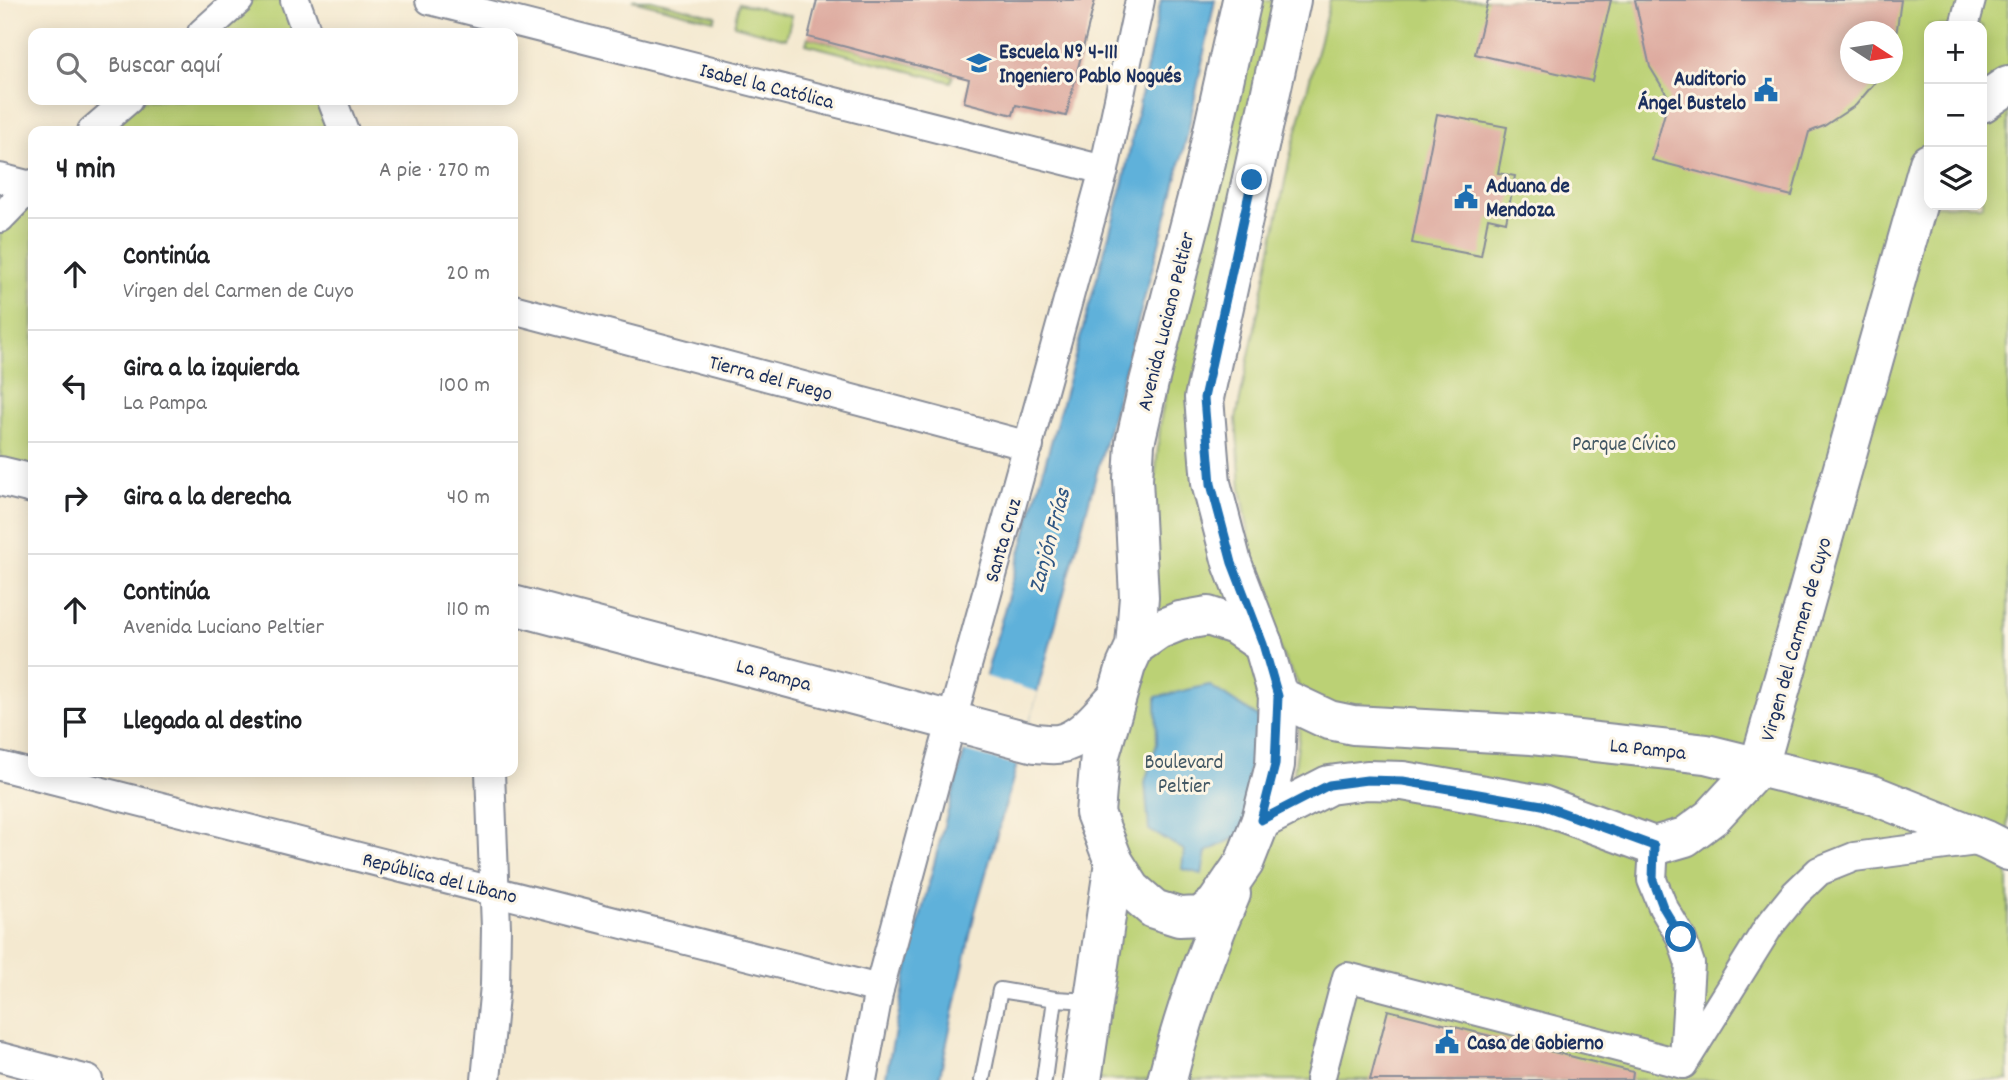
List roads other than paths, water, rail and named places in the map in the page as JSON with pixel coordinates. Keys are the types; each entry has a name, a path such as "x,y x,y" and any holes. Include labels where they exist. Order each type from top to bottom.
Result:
{"street":[{"path":"208,28 239,0"},
{"path":"295,0 305,28"},
{"name":"Isabel la Católica","path":"429,0 1104,170"},
{"name":"Santa Cruz","path":"862,1080 879,989 961,724 1029,446 1104,170 1140,0"},
{"name":"Avenida Luciano Peltier","path":"1136,646 1139,597 1133,479 1135,443 1203,171 1241,0"},
{"path":"1167,1080 1181,1026 1218,923 1261,820 1275,765 1278,696 1263,644 1232,563 1211,484 1204,398 1291,0"},
{"path":"1965,21 1971,0"},
{"path":"1987,100 2008,85"},
{"path":"98,126 122,105"},
{"path":"334,105 342,126"},
{"path":"0,178 28,184"},
{"name":"Virgen del Carmen de Cuyo","path":"1654,846 1685,837 1712,817 1759,766 1924,181"},
{"path":"0,218 28,189"},
{"name":"Tierra del Fuego","path":"518,310 1029,446"},
{"path":"0,476 28,483"},
{"name":"La Pampa","path":"518,607 1030,741 1057,744 1069,741 1089,726 1116,697"},
{"path":"1244,863 1216,904 1201,916 1179,917 1154,909 1132,890 1114,862 1095,813 1100,755 1126,666 1136,646 1158,630 1180,621 1208,617 1236,625 1263,644"},
{"name":"La Pampa","path":"1278,696 1329,720 1353,725 1532,735 1706,754 1873,795 1997,846"},
{"name":"La Pampa","path":"1030,741 1062,758 1079,775 1095,813"},
{"name":"República del Libano","path":"0,766 28,773"},
{"name":"República del Libano","path":"44,777 879,989"},
{"path":"486,1080 495,985 495,891 490,777"},
{"path":"1261,820 1329,785 1367,780 1403,781 1542,805 1654,846 1653,880 1663,907 1681,937 1690,964 1681,1072"},
{"path":"1681,1072 1769,926 1795,894 1819,871 1854,857 1997,846"},
{"path":"1082,1080 1114,862"},
{"path":"1320,1080 1346,977 1681,1072"},
{"path":"0,1057 88,1080"}],"lane":[{"path":"982,1080 1000,990 1055,999 1092,1001"},
{"path":"1044,1080 1055,999"}],"water":[{"name":"Zanjón Frías","path":"1161,0 1215,0 1171,200 975,912 939,1080 885,1080 911,953 943,829 1121,192"},
{"path":"1209,685 1267,723 1248,773 1248,803 1243,834 1206,852 1202,874 1182,869 1184,850 1149,830 1145,782 1157,743 1156,697"}],"place":[{"name":"Escuela Nº 4-111 Ingeniero Pablo Nogués","path":"979,63"},
{"name":"Auditorio Ángel Bustelo","path":"1766,90"},
{"name":"Aduana de Mendoza","path":"1466,197"},
{"name":"Casa de Gobierno","path":"1447,1042"}],"park label":[{"name":"Parque Cívico","path":"1624,443"},
{"name":"Boulevard Peltier","path":"1184,773"}]}
